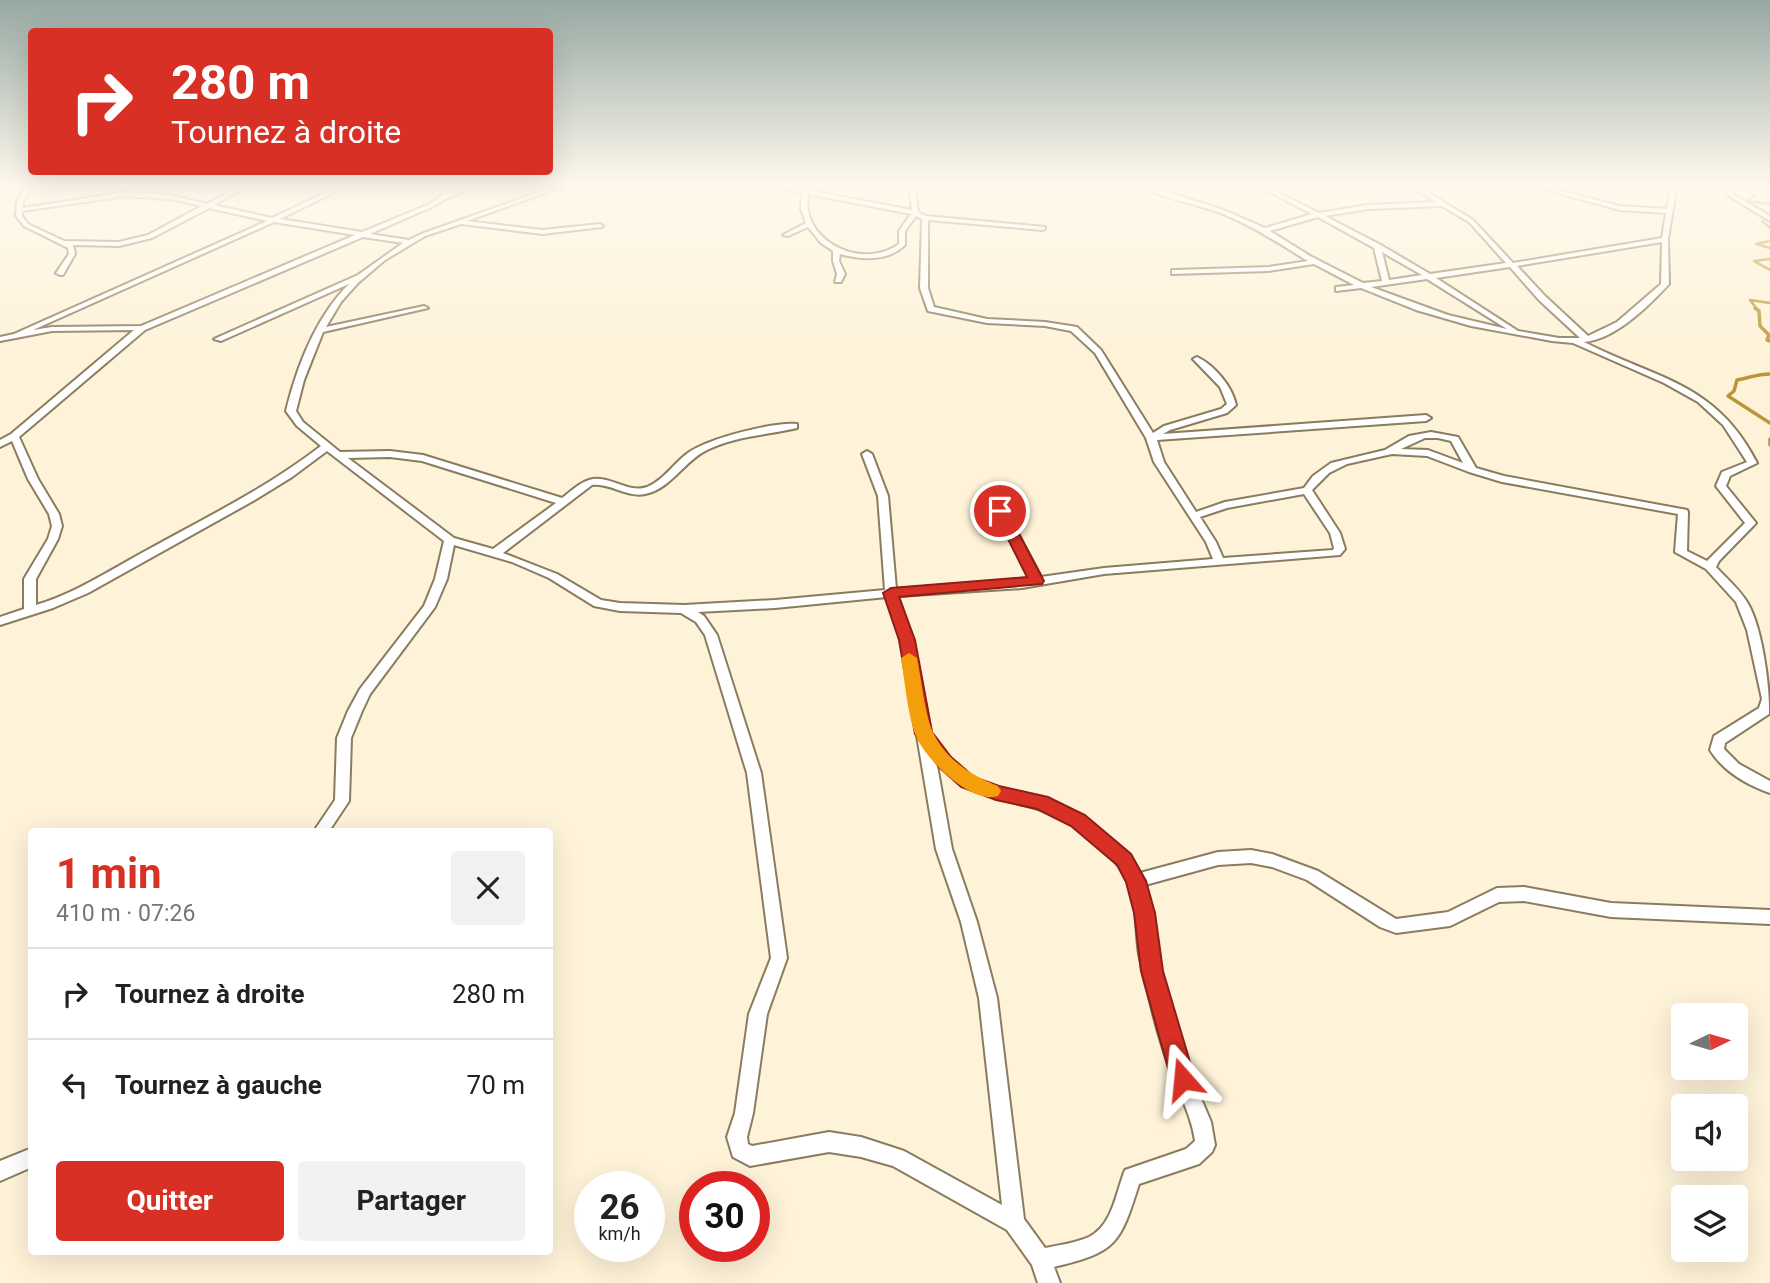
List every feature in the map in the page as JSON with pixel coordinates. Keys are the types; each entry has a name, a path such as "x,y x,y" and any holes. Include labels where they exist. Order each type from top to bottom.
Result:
{"street":[{"path":"60,273 72,254 68,245"},
{"path":"18,334 219,245"},
{"path":"0,444 14,436 142,328 339,245"},
{"path":"405,245 362,276 342,296 307,357 291,411 300,424 338,456 450,540 553,576 598,603 620,607 684,609 811,602 1037,581 1104,571 1336,553 1340,550 1338,537 1314,505 1307,490"},
{"path":"829,245 857,255 893,252 902,245"},
{"path":"925,245 925,288 931,309 987,321 1045,324 1080,333 1110,369 1151,438 1159,462 1219,561"},
{"path":"1288,245 1314,262 1385,297 1430,312 1520,334 1575,341 1587,340 1604,333 1641,308 1665,284 1665,245"},
{"path":"1377,245 1430,275 1520,334"},
{"path":"1377,245 1386,282"},
{"path":"1494,245 1542,298 1587,340"},
{"path":"1339,289 1629,245"},
{"path":"837,250 836,261 841,274 838,280"},
{"path":"1175,272 1269,269 1314,262"},
{"path":"218,339 340,283 362,276"},
{"path":"322,330 424,308"},
{"path":"0,339 52,329 142,328"},
{"path":"1575,341 1597,353 1668,381 1694,396 1717,413 1749,457 1752,463 1726,474 1721,486 1751,523 1714,559 1710,567"},
{"path":"1151,438 1161,430 1224,411 1232,405 1225,389 1197,359"},
{"path":"1151,438 1426,418"},
{"path":"494,554 596,481 628,492 643,491 663,484 694,453 713,444 794,426"},
{"path":"1388,452 1411,439 1445,435 1461,445 1462,456 1472,470"},
{"path":"14,436 33,479 54,514 57,526 53,539 30,579 30,611"},
{"path":"0,621 69,599 278,484 327,446"},
{"path":"1194,516 1224,505 1307,490 1319,473 1349,458 1388,452 1428,453 1472,470 1513,481 1683,512 1681,552 1710,567 1741,601 1753,630 1769,699 1764,711 1718,740 1717,750 1724,761 1770,787"},
{"path":"338,456 390,454 423,458 564,502"},
{"path":"867,454 883,496 891,593 907,640 944,849 969,922 988,998 1014,1223"},
{"path":"980,499 1000,511 1037,581"},
{"path":"323,828 342,801 344,738 355,711 365,692 429,607 441,579 450,540"},
{"path":"684,609 700,619 711,635 754,773 777,934 779,958 758,1014 744,1113 737,1137 740,1150 750,1156 829,1142 861,1147 897,1158 1014,1223 1041,1259 1049,1283"},
{"path":"924,734 945,762 968,782 996,793 1041,803 1078,820 1124,860 1136,881 1144,913 1147,953 1160,1008 1183,1079 1202,1122 1205,1145 1192,1157 1132,1177 1115,1228 1098,1246 1041,1259"},
{"path":"1136,881 1229,857 1258,856 1295,866 1396,926 1450,919 1497,895 1524,894 1611,910 1770,917"},
{"path":"0,1171 28,1159"}],"waterway":[{"path":"1759,245 1770,248"},
{"path":"1770,259 1754,261 1770,270"},
{"path":"1757,309 1750,300 1770,303"},
{"path":"1755,308 1759,311 1760,326 1769,335 1767,340 1770,341"},
{"path":"1770,374 1737,380 1734,391 1728,396 1770,423"},
{"path":"1770,439 1770,445"}],"slow traffic":[{"path":"909,658 924,734 945,762 968,782 992,791"}],"route":[{"path":"1000,511 1037,581 891,593 907,640 924,734 945,762 968,782 996,793 1041,803 1078,820 1124,860 1136,881 1144,913 1147,953 1160,1008 1183,1079"}]}
